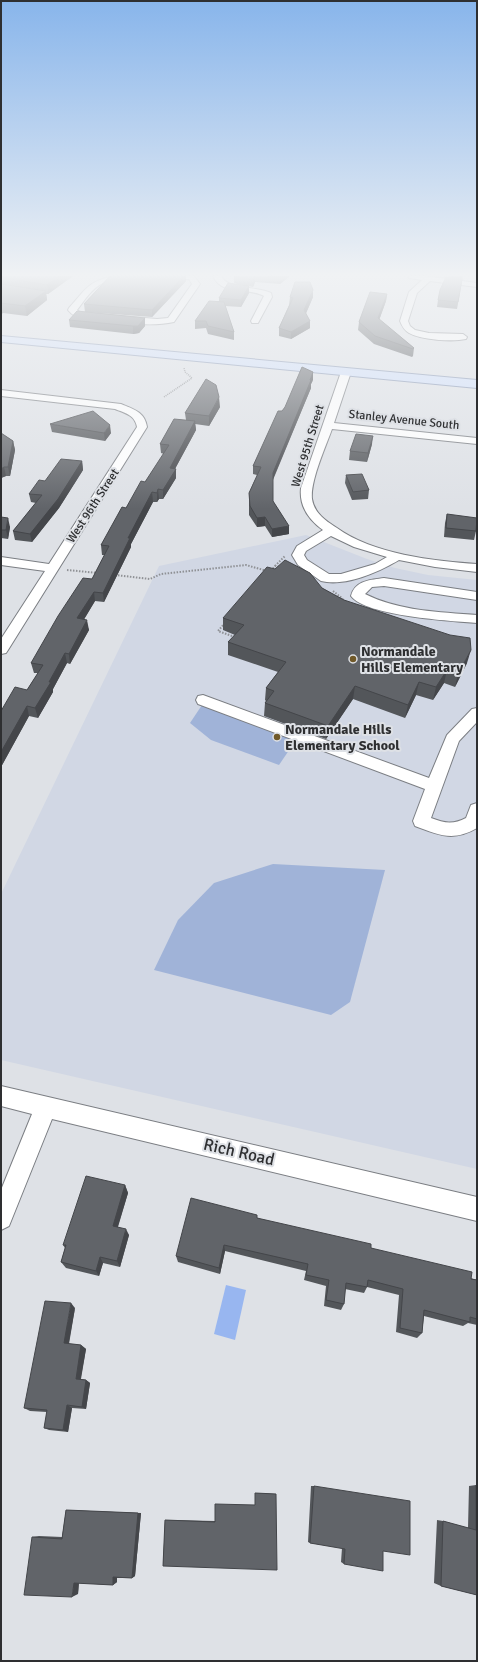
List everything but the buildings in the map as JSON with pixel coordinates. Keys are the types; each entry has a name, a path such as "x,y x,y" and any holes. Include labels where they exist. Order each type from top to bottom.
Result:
{"main road":[{"path":"153,354 477,384"}],"street":[{"name":"West 95th Street","path":"346,372 307,485 306,495 308,506 316,518 344,538 369,548 429,563 477,568"},
{"name":"West 96th Street","path":"1,393 106,404 127,409 141,420 142,427 1,650"},
{"name":"Stanley Avenue South","path":"327,425 477,441"},
{"path":"332,530 301,549 298,555 302,562 326,578 342,578 379,567 398,556"},
{"path":"1,561 53,568"},
{"path":"477,596 384,582 368,584 359,591 358,596 368,603 385,608 477,619"},
{"path":"202,700 435,786"},
{"path":"477,713 452,739 422,821 448,830 462,829 473,822 477,809"},
{"name":"Rich Road","path":"1,1096 477,1209"},
{"path":"1,1218 46,1107"}],"path":[{"path":"164,397 192,378 185,372 184,367 186,366"},
{"path":"113,575 150,579 161,574 246,565 261,569"},
{"path":"53,568 98,573"},
{"path":"266,577 270,572"},
{"path":"228,619 218,631 236,638"}],"shaded area":[{"name":"Normandale Hills Elementary School","path":"306,535 367,559 395,568 428,575 477,580 477,1169 1,1060 1,894 159,566"},
{"path":"202,705 296,740 279,765 211,740 190,723"},
{"path":"273,864 385,870 350,1002 331,1015 154,970 178,920 214,883"},
{"path":"226,1285 246,1290 235,1340 214,1334"}],"place":[{"name":"Normandale Hills Elementary","path":"353,659"},
{"name":"Normandale Hills Elementary School","path":"277,737"}]}
